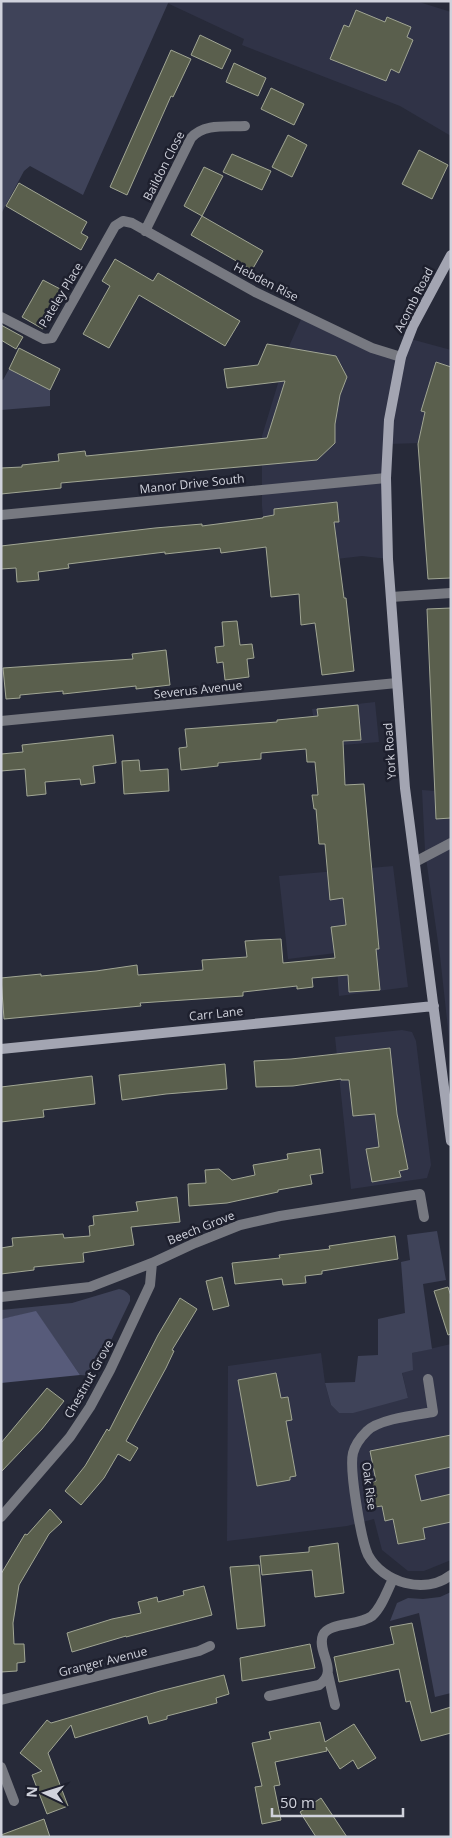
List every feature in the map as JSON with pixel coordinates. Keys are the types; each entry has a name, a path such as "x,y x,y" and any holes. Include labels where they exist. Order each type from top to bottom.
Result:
{"main road":[{"name":"Acomb Road","path":"401,357 413,326 451,255"},
{"name":"York Road","path":"401,357 389,420 386,478 390,597 405,788 434,1006 447,1073 451,1141"},
{"name":"Carr Lane","path":"1,1049 434,1006"}],"street":[{"name":"Baildon Close","path":"145,231 191,138 198,130 246,126"},
{"name":"Hebden Rise","path":"123,221 132,223 256,292 372,348 401,357"},
{"name":"Pateley Place","path":"1,317 44,339 52,338 115,226 123,221"},
{"name":"Manor Drive South","path":"1,515 386,478"},
{"path":"390,597 451,593"},
{"name":"Severus Avenue","path":"1,721 397,683"},
{"path":"415,862 451,843"},
{"name":"Beech Grove","path":"1,1297 90,1287 152,1263 240,1225 280,1216 420,1194 424,1217"},
{"name":"Chestnut Grove","path":"1,1517 70,1437 90,1407 110,1370 150,1285 152,1263"},
{"name":"Oak Rise","path":"428,1379 433,1412 383,1423 369,1429 359,1440 353,1451 351,1465 362,1532 368,1555 377,1566 393,1579 411,1584 428,1585 443,1582 451,1575"},
{"path":"335,1705 322,1640 324,1633 329,1628 359,1623 372,1616 379,1607 393,1579"},
{"name":"Granger Avenue","path":"1,1700 199,1651 210,1646"},
{"path":"269,1696 319,1685 326,1680 328,1673"},
{"path":"1,1767 14,1801"}],"shaded area":[{"path":"1,1 169,1 83,195 30,166 24,171 1,214"},
{"path":"416,1 451,12 451,136 400,106 242,45 244,39 165,2"},
{"path":"303,315 400,357 407,338 451,350 451,448 421,443 388,444 388,559 362,556 268,567 262,506 262,436 290,344"},
{"path":"9,369 50,390 50,406 1,410 1,379 3,380"},
{"path":"375,702 379,742 318,747 312,709"},
{"path":"422,790 451,790 451,1056 440,956 425,851"},
{"path":"393,866 408,987 339,996 336,953 288,959 279,876"},
{"path":"402,1030 412,1032 416,1041 431,1165 427,1178 351,1189 335,1037"},
{"path":"437,1231 446,1280 423,1284 432,1349 412,1353 413,1370 402,1373 408,1398 353,1413 339,1413 331,1405 325,1383 355,1382 358,1356 378,1355 378,1319 405,1313 401,1262 410,1260 407,1235"},
{"path":"119,1289 128,1293 130,1301 94,1376 80,1375 36,1312 1,1319 1,1310 72,1303"},
{"path":"36,1311 80,1375 1,1383 1,1319"},
{"path":"451,1344 451,1560 424,1571 408,1571 382,1550 374,1519 347,1526 227,1541 228,1366 321,1353 325,1383 331,1405 339,1413 408,1398 402,1372 412,1353"},
{"path":"451,1592 451,1693 435,1697 419,1613 390,1621 397,1603 408,1598 440,1597"}],"building":[{"path":"356,10 385,22 387,17 411,27 407,37 413,40 399,73 391,69 386,81 330,59 344,25 349,27"},
{"path":"200,35 231,50 222,69 191,55"},
{"path":"171,50 191,59 173,97 171,96 127,195 110,187"},
{"path":"234,63 266,78 258,96 226,82"},
{"path":"271,88 304,104 294,125 261,109"},
{"path":"288,135 307,145 292,177 272,167"},
{"path":"419,150 448,165 432,199 402,184"},
{"path":"232,154 271,171 262,190 223,172"},
{"path":"204,167 223,176 202,216 184,206"},
{"path":"19,183 87,222 81,233 88,237 81,250 6,206"},
{"path":"202,216 263,251 252,270 191,235"},
{"path":"115,259 153,281 158,273 240,321 225,346 139,295 109,348 83,334 110,286 102,281"},
{"path":"43,280 64,291 43,329 22,317"},
{"path":"1,325 23,337 16,349 1,340"},
{"path":"267,344 336,356 347,377 340,395 335,424 335,443 317,460 61,483 61,488 1,494 1,468 22,467 22,465 59,461 58,454 85,451 86,456 267,438 285,381 227,388 224,369 258,365"},
{"path":"19,348 60,369 50,390 9,369"},
{"path":"436,362 451,367 451,578 428,579 418,444 425,412 421,411"},
{"path":"337,502 339,522 334,522 344,598 346,598 354,671 322,675 315,623 301,625 299,594 271,597 266,547 221,553 220,548 165,554 165,552 68,564 69,568 38,572 39,580 17,582 16,568 1,569 1,546 155,528 202,524 202,526 263,518 274,515 274,509"},
{"path":"451,608 451,818 436,819 427,609"},
{"path":"237,621 240,645 252,644 254,658 247,659 249,677 225,680 223,662 217,663 215,647 224,646 222,622"},
{"path":"166,650 170,685 136,689 136,686 63,694 63,691 20,695 20,698 6,699 3,668 133,659 132,654"},
{"path":"358,705 361,740 343,741 345,785 364,784 379,949 376,949 380,990 349,992 348,975 312,978 313,987 297,989 297,986 243,992 243,996 140,1003 141,1006 4,1019 1,978 96,971 137,965 138,975 203,970 202,960 247,957 245,941 260,940 281,939 283,963 335,958 331,927 346,925 343,898 330,900 325,844 319,844 316,809 314,809 312,795 318,795 315,762 307,762 306,749 261,753 261,759 218,763 218,766 181,770 179,748 187,747 185,729 277,722 277,720 318,716 317,709"},
{"path":"113,735 116,763 93,766 95,783 81,785 80,779 45,782 46,794 27,796 25,769 1,771 1,754 23,752 22,745"},
{"path":"139,760 140,771 168,769 169,791 124,794 122,761"},
{"path":"390,1048 397,1114 408,1169 399,1171 401,1177 372,1182 366,1149 379,1147 375,1114 353,1116 349,1080 341,1079 293,1086 256,1087 254,1061 291,1059"},
{"path":"225,1064 227,1089 122,1100 119,1075"},
{"path":"92,1076 95,1104 43,1110 44,1117 1,1122 1,1087"},
{"path":"320,1149 323,1173 310,1175 312,1184 278,1190 278,1192 227,1203 189,1206 188,1184 206,1183 205,1170 219,1169 232,1180 255,1175 253,1165 288,1159 287,1154"},
{"path":"177,1197 180,1222 131,1227 134,1245 83,1253 84,1262 34,1267 34,1270 1,1274 1,1248 13,1246 12,1238 63,1234 64,1238 90,1236 89,1226 94,1225 93,1216 138,1211 136,1202"},
{"path":"395,1236 398,1259 322,1271 322,1274 305,1276 306,1283 283,1285 282,1279 235,1284 232,1263 280,1258 279,1255 330,1249 329,1246"},
{"path":"222,1277 229,1306 213,1310 206,1281"},
{"path":"448,1287 451,1296 451,1334 448,1335 434,1291"},
{"path":"180,1298 197,1309 172,1350 174,1351 166,1368 126,1441 138,1448 130,1461 118,1454 104,1478 81,1505 65,1491 85,1466 107,1429 109,1431 158,1335"},
{"path":"276,1373 281,1398 288,1397 292,1420 286,1421 296,1476 290,1477 290,1480 257,1486 238,1380"},
{"path":"47,1388 64,1401 42,1429 1,1472 1,1443"},
{"path":"451,1435 451,1467 415,1475 421,1501 451,1494 451,1522 423,1528 425,1539 398,1544 393,1519 385,1521 382,1506 375,1507 370,1483 376,1481 370,1451"},
{"path":"50,1509 62,1522 49,1534 19,1585 13,1623 14,1644 24,1644 25,1662 17,1663 17,1671 1,1672 1,1574 25,1534 27,1535"},
{"path":"338,1543 344,1593 315,1597 312,1570 262,1575 260,1556 309,1552 309,1547"},
{"path":"259,1565 265,1626 237,1629 230,1567"},
{"path":"204,1586 212,1615 126,1636 72,1652 67,1633 112,1619 141,1613 138,1602 157,1597 158,1602 184,1595 183,1591"},
{"path":"412,1623 431,1713 451,1707 451,1733 421,1741 410,1701 406,1702 399,1669 339,1682 334,1657 394,1644 390,1627"},
{"path":"310,1644 315,1668 242,1681 240,1658"},
{"path":"224,1675 229,1694 216,1698 217,1703 167,1716 167,1719 149,1724 147,1716 75,1738 71,1725 48,1753 68,1806 47,1814 32,1775 42,1771 20,1753 47,1720 51,1723 160,1691"},
{"path":"320,1722 325,1742 354,1724 376,1758 358,1769 353,1760 340,1769 326,1747 327,1751 275,1762 280,1785 274,1786 281,1820 262,1824 255,1787 262,1786 252,1743 271,1739 269,1732"},
{"path":"321,1798 347,1837 316,1837 300,1812"},
{"path":"44,1819 50,1837 1,1837 1,1835"}]}
